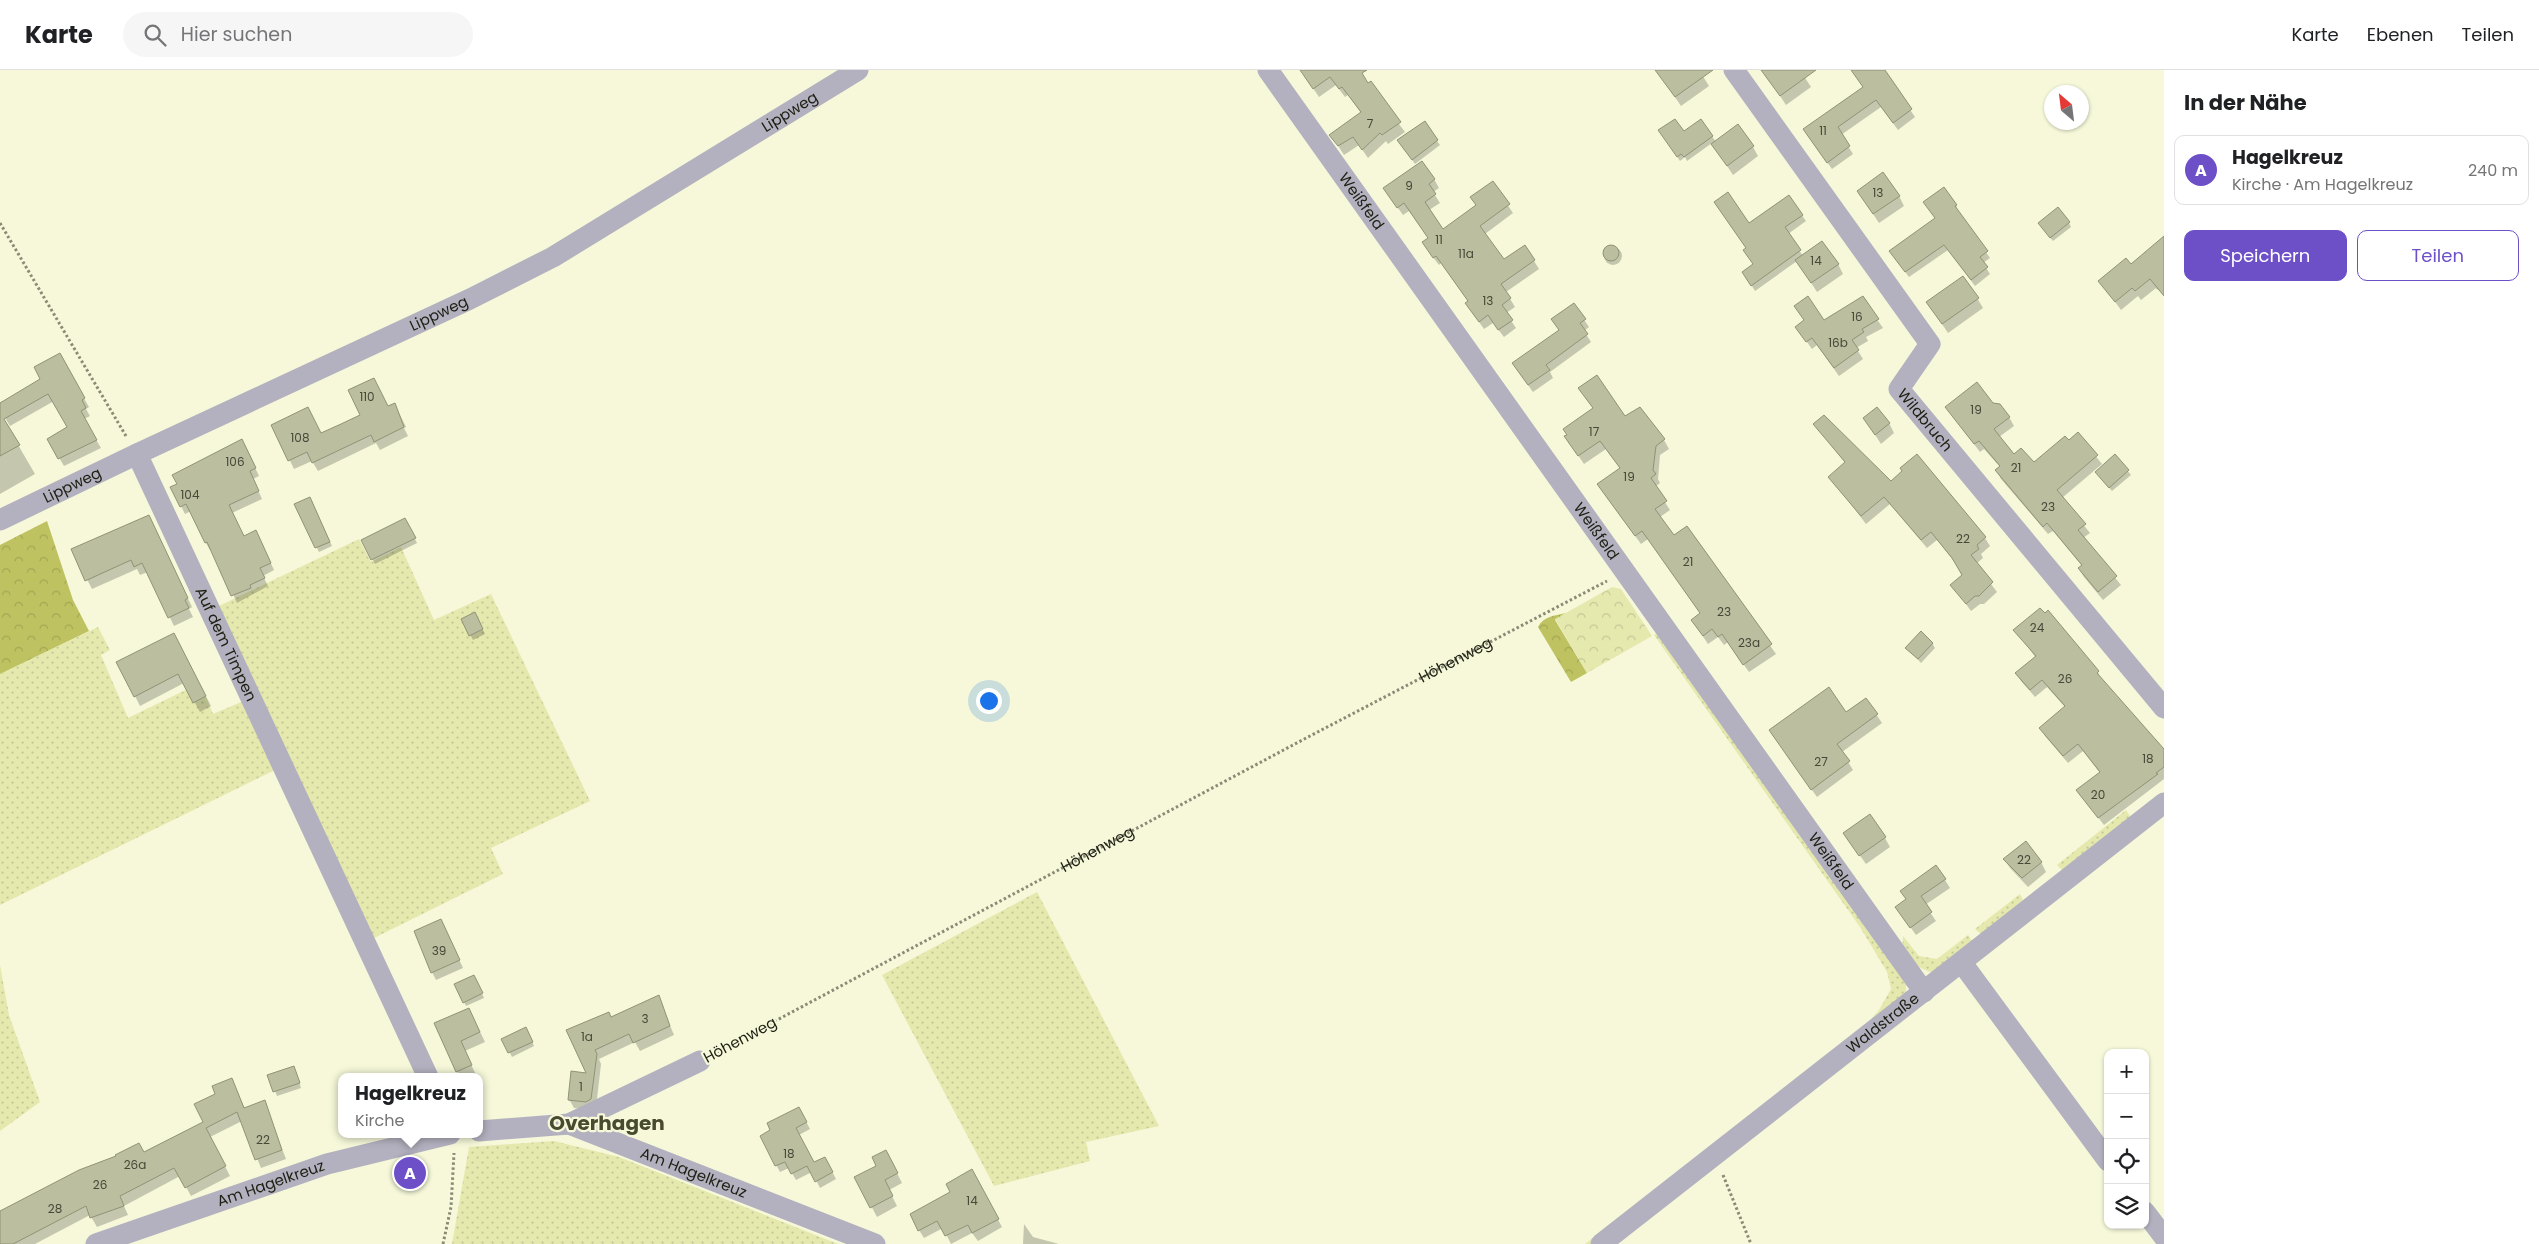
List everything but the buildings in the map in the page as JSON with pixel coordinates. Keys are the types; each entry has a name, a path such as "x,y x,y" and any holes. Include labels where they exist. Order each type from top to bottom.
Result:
{"street":[{"name":"Lippweg","path":"0,520 470,299 553,257 858,70"},
{"name":"Weißfeld","path":"1268,70 1924,992"},
{"name":"Wildbruch","path":"1734,70 1930,344 1898,389 2164,708"},
{"name":"Auf dem Timpen","path":"137,454 426,1073"},
{"name":"Waldstraße","path":"1601,1244 2164,803"},
{"path":"1962,962 2104,1155"},
{"name":"Höhenweg","path":"569,1124 700,1061"},
{"name":"Am Hagelkreuz","path":"483,1131 569,1124 875,1244"},
{"name":"Am Hagelkreuz","path":"96,1244 327,1164 452,1139"},
{"path":"2149,1217 2164,1237"}],"path":[{"path":"0,223 137,454"},
{"name":"Höhenweg","path":"700,1061 1299,741 1624,571"},
{"path":"443,1244 451,1207 452,1139"},
{"path":"1711,1159 1723,1176 1752,1244"}],"green space":[{"path":"47,521 73,600 89,631 0,674 0,545"},
{"path":"359,539 371,562 401,547 434,620 491,594 590,801 491,848 503,874 370,940 219,606"},
{"path":"1612,587 1621,589 1652,636 1587,673 1555,619"},
{"path":"1566,613 1555,620 1587,673 1571,682 1538,627 1546,619"},
{"path":"98,627 110,650 101,655 128,718 200,683 213,714 246,700 277,769 0,905 0,674"},
{"path":"1659,631 1906,984 1906,993 1864,1027 1879,1010 1891,989 1887,972 1860,927 1654,635"},
{"path":"2126,810 2132,819 2064,872 2057,865"},
{"path":"1037,892 1159,1126 1086,1142 1090,1161 994,1186 882,975"},
{"path":"2020,894 2023,900 1983,936 1975,929"},
{"path":"1968,935 1974,944 1935,973 1916,965 1905,953 1903,947 1903,936 1919,956 1937,959"},
{"path":"0,965 9,1015 40,1102 0,1131"},
{"path":"1853,1036 1595,1244 1585,1244"},
{"path":"554,1141 619,1157 838,1244 452,1244 469,1147"}],"place":[{"name":"Hagelkreuz","path":"410,1173"}],"district":[{"name":"Overhagen","path":"607,1123"}]}
